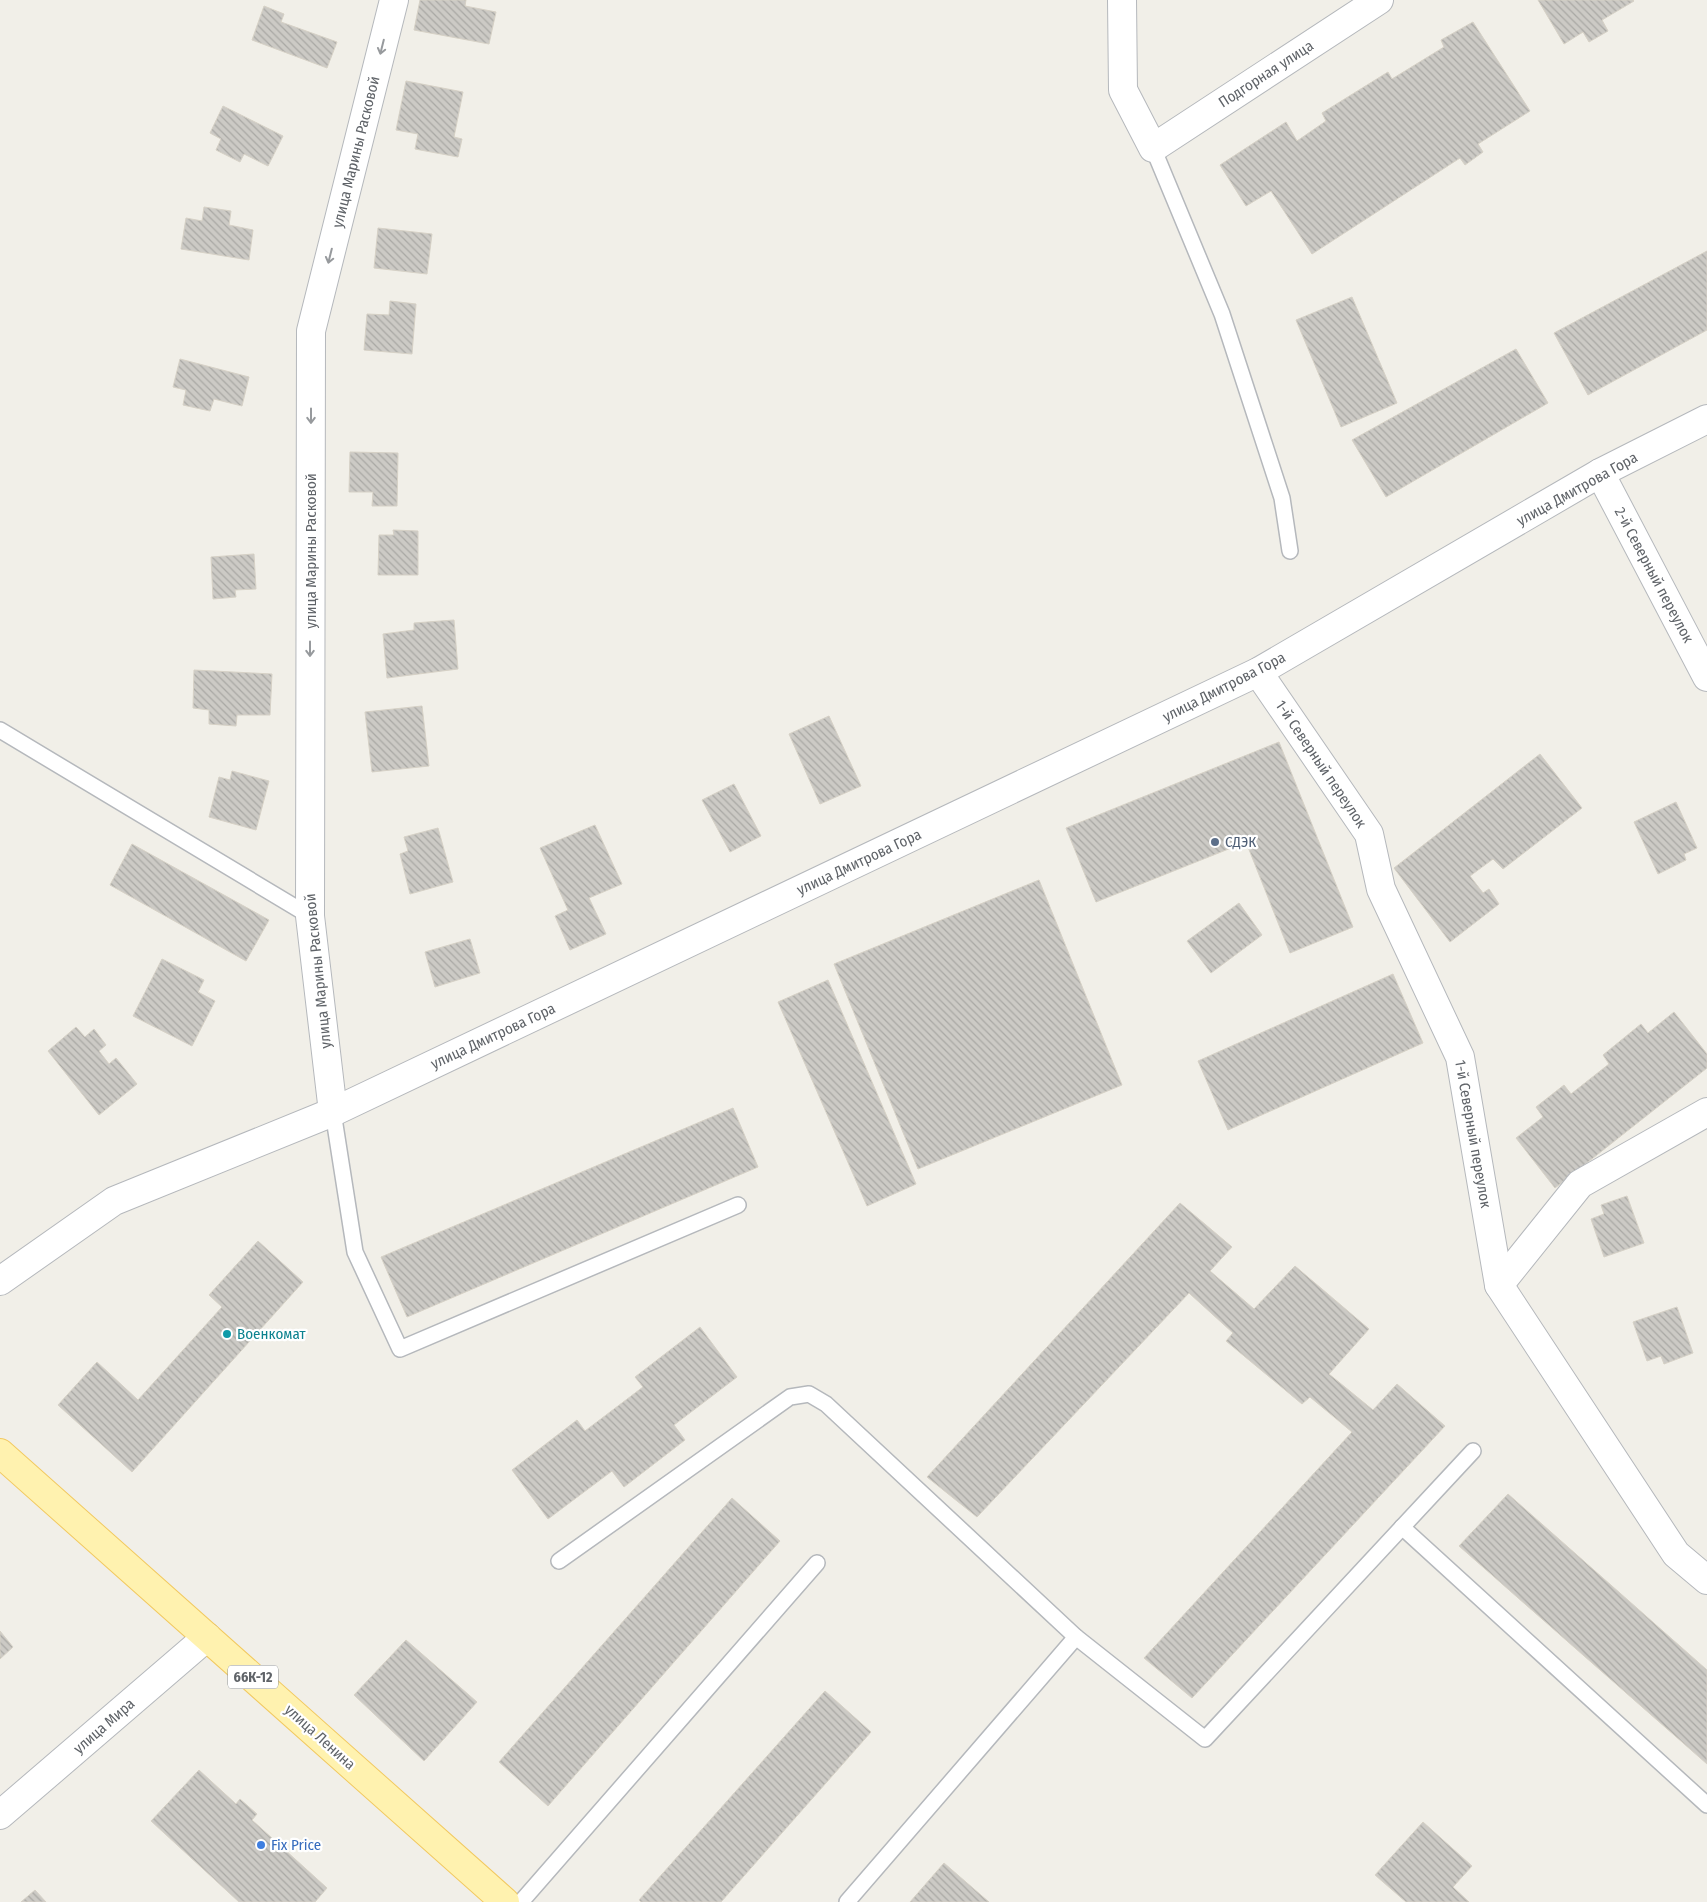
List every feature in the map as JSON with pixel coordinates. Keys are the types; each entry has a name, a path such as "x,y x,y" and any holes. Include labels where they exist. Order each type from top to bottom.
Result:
{"main road":[{"name":"улица Ленина","path":"0,1453 505,1902"}],"street":[{"name":"улица Марины Расковой","path":"333,1112 310,916 312,331 394,0"},
{"path":"1122,0 1123,90 1153,148"},
{"name":"Подгорная улица","path":"1153,148 1379,0"},
{"name":"улица Дмитрова Гора","path":"0,1281 114,1201 333,1112 1258,672 1600,473 1707,419"},
{"name":"2-й Северный переулок","path":"1600,473 1707,677"},
{"name":"1-й Северный переулок","path":"1258,672 1369,834 1381,889 1460,1057 1499,1284 1676,1554 1707,1580"},
{"path":"1499,1284 1580,1184 1707,1112"},
{"name":"улица Мира","path":"0,1816 207,1637"}],"lane":[{"path":"1153,148 1222,314 1282,498 1290,552"},
{"path":"0,730 310,916"},
{"path":"333,1112 355,1252 400,1349 738,1206"},
{"path":"559,1561 790,1397 809,1394 826,1404 1076,1637 1205,1739 1473,1451"},
{"path":"1402,1527 1707,1805"},
{"path":"522,1902 817,1563"},
{"path":"847,1902 1076,1637"}],"building":[{"path":"420,0 466,0 465,6 496,12 489,44 414,30"},
{"path":"1538,0 1634,1 1602,20 1608,31 1589,42 1583,32 1564,44"},
{"path":"264,6 284,14 281,22 337,42 327,68 252,40"},
{"path":"1473,22 1530,111 1478,144 1483,152 1465,165 1460,158 1312,254 1271,191 1246,206 1220,165 1286,122 1297,141 1326,121 1322,113 1388,72 1392,79 1444,47 1441,40"},
{"path":"406,81 463,92 454,137 462,139 458,157 415,149 418,134 396,130"},
{"path":"223,106 283,136 268,166 244,154 240,162 216,150 221,139 210,133"},
{"path":"204,207 231,211 229,225 253,230 249,260 181,249 186,218 202,221"},
{"path":"378,228 432,234 427,274 374,268"},
{"path":"1707,251 1707,330 1588,395 1554,333"},
{"path":"1352,297 1397,403 1341,427 1296,320"},
{"path":"390,301 416,304 412,354 364,350 367,314 389,315"},
{"path":"1516,349 1548,403 1386,497 1352,440"},
{"path":"180,359 249,377 242,406 214,399 210,411 183,405 186,390 173,387"},
{"path":"350,452 398,453 397,506 372,506 373,492 349,492"},
{"path":"393,530 418,531 418,575 378,575 379,535 394,535"},
{"path":"254,554 256,589 235,590 236,597 213,599 211,557"},
{"path":"454,620 458,669 387,678 383,634 414,630 414,623"},
{"path":"194,670 272,674 270,715 237,715 236,726 209,724 209,710 193,708"},
{"path":"422,706 429,766 372,772 365,712"},
{"path":"829,716 861,786 820,804 789,734"},
{"path":"1279,742 1353,927 1290,953 1246,842 1096,902 1066,828"},
{"path":"1540,754 1582,808 1503,869 1493,859 1470,876 1483,893 1489,889 1499,904 1450,942 1394,868"},
{"path":"232,771 269,781 256,830 209,817 219,777 230,780"},
{"path":"734,784 761,836 730,852 702,800"},
{"path":"1676,802 1697,848 1684,854 1686,860 1658,874 1634,822"},
{"path":"595,825 622,884 589,898 606,934 570,950 555,916 568,910 540,848"},
{"path":"438,828 453,882 410,894 400,854 408,851 404,837"},
{"path":"132,844 269,920 246,961 110,885"},
{"path":"1039,880 1122,1085 918,1169 834,964"},
{"path":"1239,903 1262,935 1211,973 1187,941"},
{"path":"470,939 480,973 435,987 425,952"},
{"path":"162,959 204,980 198,992 215,1001 192,1046 133,1016"},
{"path":"1393,974 1423,1043 1228,1130 1198,1061"},
{"path":"828,980 916,1184 867,1206 778,1002"},
{"path":"1674,1012 1707,1054 1707,1068 1555,1188 1516,1138 1543,1117 1536,1107 1564,1085 1571,1094 1609,1064 1603,1055 1641,1024 1648,1033"},
{"path":"76,1027 85,1037 94,1029 106,1045 99,1051 109,1064 116,1058 137,1084 99,1115 48,1051"},
{"path":"733,1108 758,1167 407,1317 381,1257"},
{"path":"1627,1196 1644,1243 1604,1257 1591,1219 1604,1214 1601,1205"},
{"path":"1180,1203 1232,1247 1210,1271 1254,1309 1295,1266 1369,1329 1329,1374 1373,1410 1397,1384 1445,1426 1192,1698 1144,1658 1352,1432 1310,1397 1302,1404 1226,1341 1233,1333 1189,1293 977,1517 927,1477"},
{"name":"Военкомат","path":"258,1241 303,1282 132,1472 58,1405 97,1362 138,1400 222,1307 209,1295"},
{"path":"1677,1307 1693,1353 1664,1364 1661,1356 1647,1361 1633,1322"},
{"path":"700,1327 737,1377 674,1425 685,1440 624,1487 612,1471 548,1519 512,1470 577,1420 585,1431 643,1387 635,1377"},
{"path":"1508,1494 1707,1670 1707,1764 1459,1546"},
{"path":"732,1498 780,1541 548,1806 499,1762"},
{"path":"0,1631 13,1647 0,1659"},
{"path":"406,1640 477,1702 424,1761 354,1695"},
{"path":"825,1691 871,1732 721,1902 641,1902 639,1900"},
{"path":"199,1770 236,1804 240,1799 257,1814 252,1820 327,1888 315,1902 239,1902 151,1821"},
{"path":"1423,1822 1472,1866 1453,1887 1469,1902 1406,1902 1375,1875"},
{"path":"944,1863 989,1902 910,1902"},
{"path":"35,1890 46,1902 21,1902"}],"place":[{"name":"СДЭК","path":"1215,842"},
{"name":"Военкомат","path":"227,1334"},
{"name":"Fix Price","path":"261,1845"}]}
